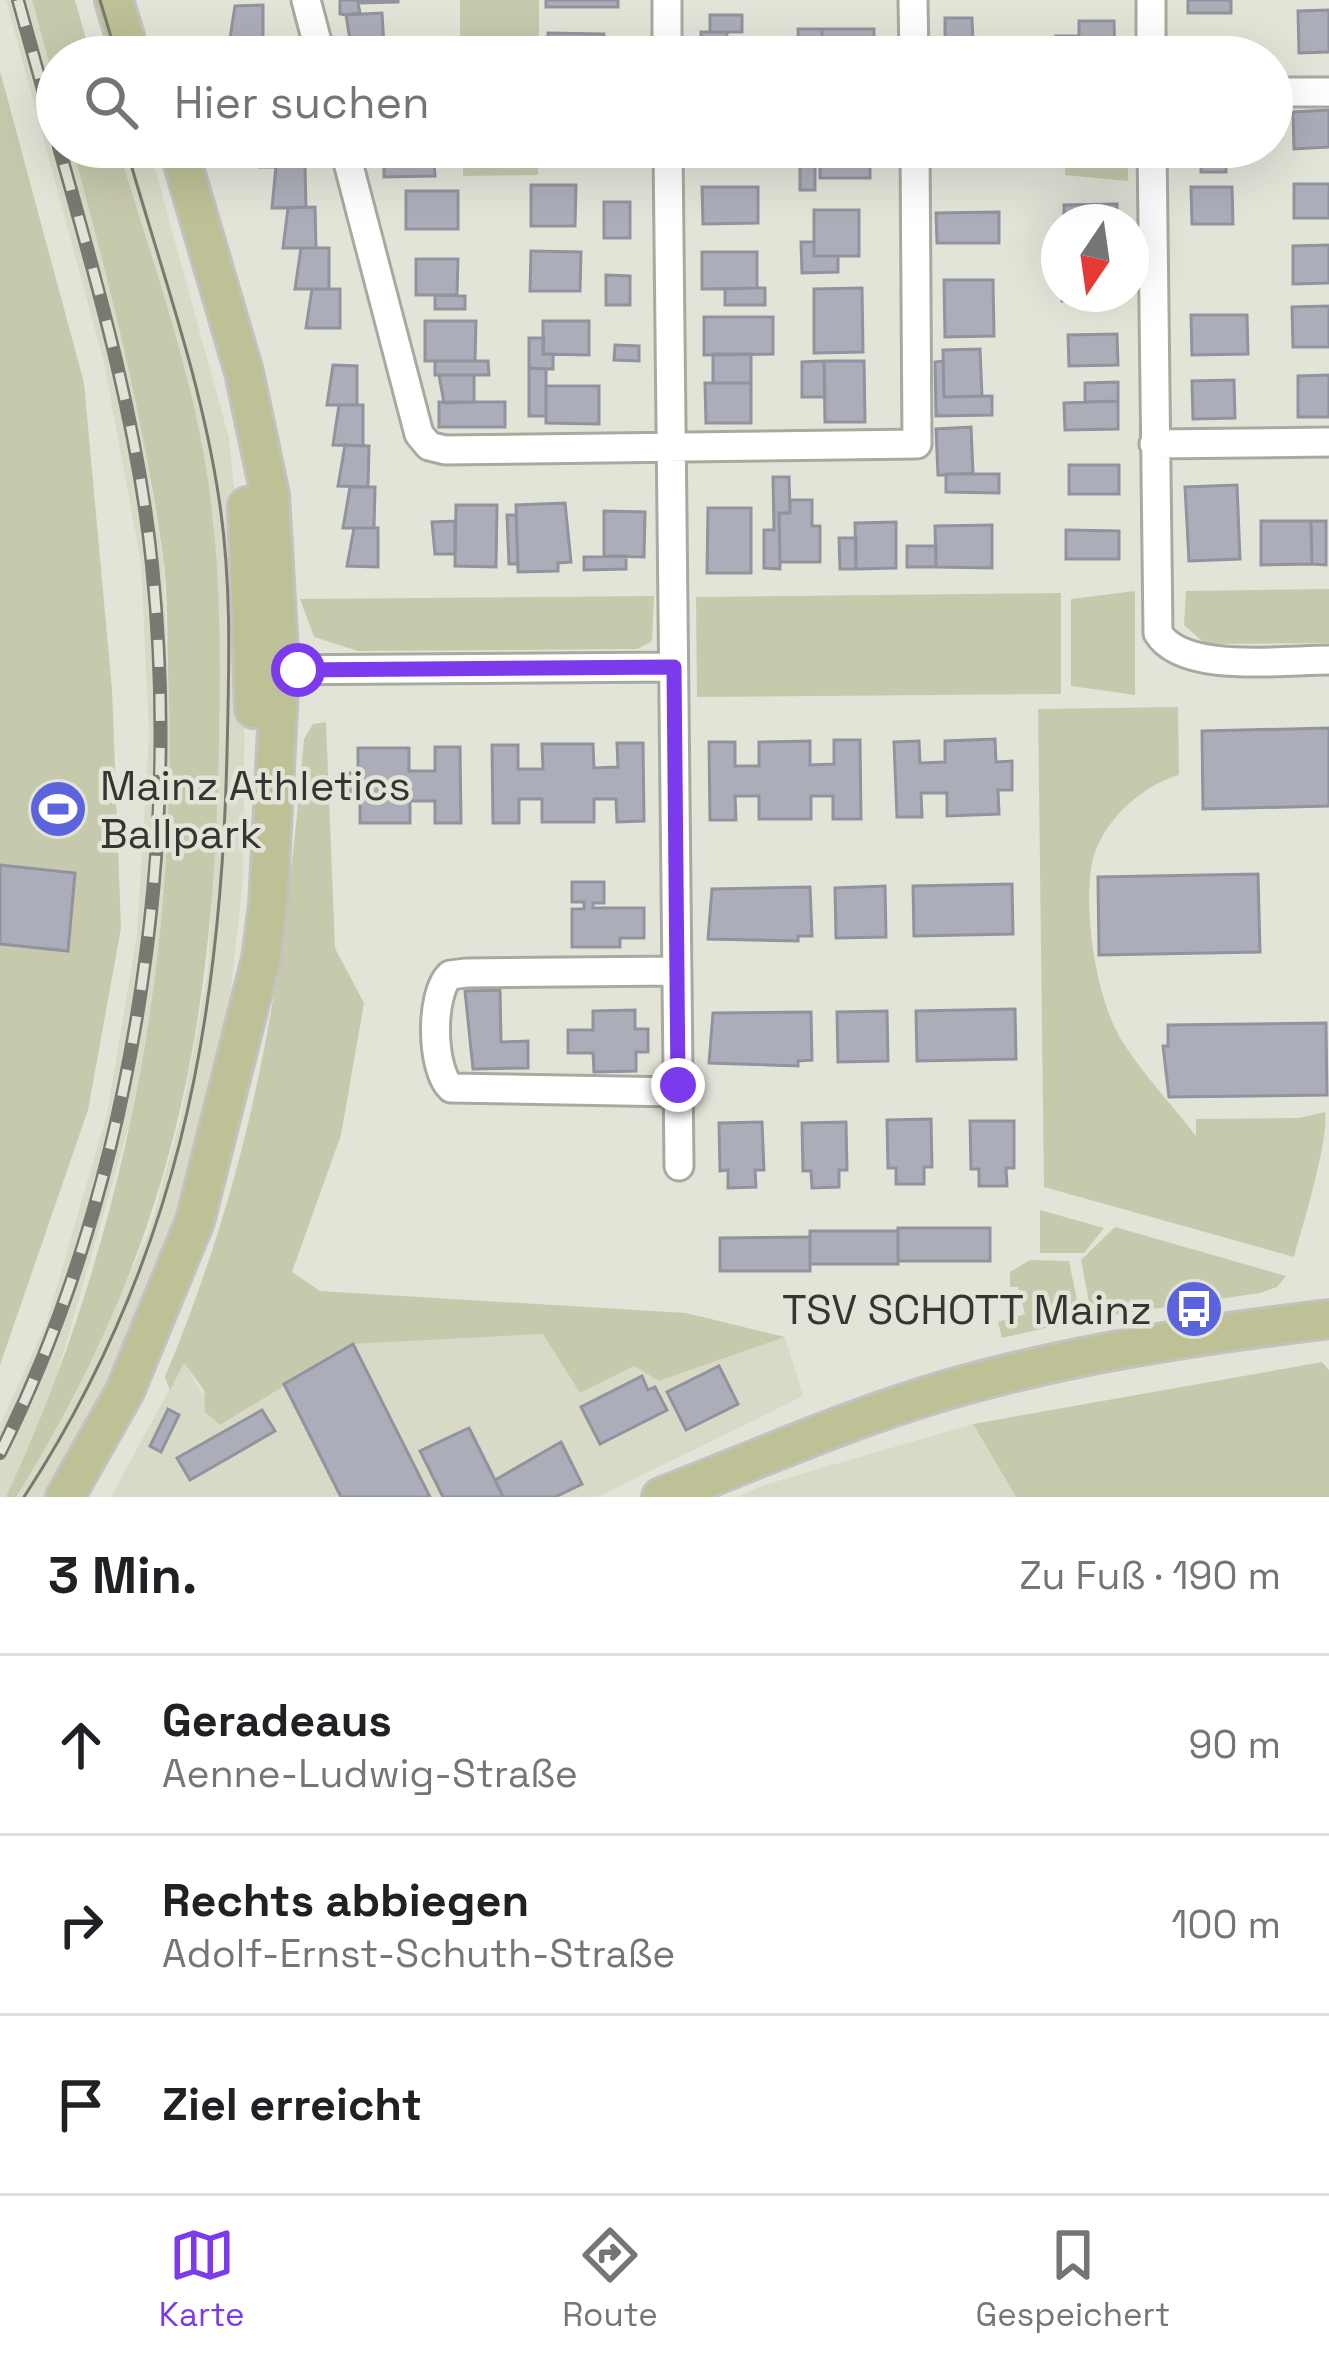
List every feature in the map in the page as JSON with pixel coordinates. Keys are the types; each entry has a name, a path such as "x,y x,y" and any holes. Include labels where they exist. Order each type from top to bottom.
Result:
{"main road":[{"path":"114,0 124,36"},
{"path":"134,0 145,36"},
{"path":"164,168 212,334 237,445 267,670"},
{"path":"65,1497 125,1391 163,1309 195,1221 227,1101 250,881 277,566 265,462 184,168"},
{"path":"661,1497 879,1413 1001,1375 1194,1335 1329,1319"}],"street":[{"path":"306,0 315,36"},
{"path":"667,0 667,36"},
{"path":"913,0 914,36"},
{"path":"1151,0 1151,36"},
{"path":"1293,92 1329,92"},
{"path":"350,168 423,441 445,450 917,444 915,168"},
{"path":"668,168 679,1166"},
{"path":"1152,168 1158,633 1167,648 1188,658 1329,660"},
{"path":"1154,444 1329,442"},
{"path":"267,670 674,667"},
{"path":"677,971 466,973 450,975 438,996 440,1067 452,1088 678,1092"}],"shaded area":[{"path":"6,0 32,0 42,36 36,36 36,111"},
{"path":"32,0 75,0 85,36 42,36"},
{"path":"460,0 539,0 539,36 460,36"},
{"name":"Mainz Athletics Ballpark","path":"0,71 84,383 112,689 121,928 88,1110 0,1365"},
{"path":"51,168 78,168 131,360 163,561 173,797 160,960 131,1119 47,1409 6,1497 0,1497 0,1425 46,1324 107,1114 137,935 149,735 141,563 104,363"},
{"path":"78,168 124,168 194,407 213,519 220,707 215,849 193,1044 174,1136 147,1225 112,1315 69,1405 16,1497 6,1497 83,1301 112,1199 136,1095 164,885 169,779 163,556 146,452"},
{"path":"124,168 155,168 229,438 246,605 243,878 229,1008 209,1120 184,1210 121,1370 50,1497 16,1497 92,1358 149,1232 181,1117 208,972 220,713 214,520 189,387"},
{"path":"463,168 538,168 538,175 463,176"},
{"path":"1065,168 1128,168 1128,181 1065,175"},
{"path":"1329,589 1329,643 1216,644 1203,642 1184,625 1186,591"},
{"path":"1135,591 1135,695 1071,686 1071,599"},
{"path":"1061,593 1061,694 697,697 696,597"},
{"path":"654,596 652,641 638,649 358,651 314,637 300,599"},
{"path":"1178,707 1179,775 1151,787 1113,820 1092,863 1089,906 1099,979 1122,1041 1196,1136 1196,1119 1299,1118 1325,1112 1319,1161 1294,1257 1044,1187 1038,709"},
{"path":"326,722 335,948 364,1003 341,1135 292,1272 320,1291 686,1313 785,1337 659,1381 634,1366 580,1393 543,1334 353,1344 220,1425 205,1412 204,1390 184,1363 170,1390 165,1377 222,1218 261,1064 287,907 304,739 313,724"},
{"path":"1040,1210 1104,1228 1084,1253 1040,1253"},
{"path":"1115,1227 1286,1276 1277,1287 1260,1293 1092,1318 1081,1260"},
{"path":"1030,1260 1069,1261 1081,1320 1002,1338 998,1322 1025,1314 1018,1287 1010,1287 1010,1272"},
{"path":"544,1334 581,1393 634,1366 659,1381 785,1337 803,1396 598,1497 111,1497 184,1362 220,1424 353,1344"},
{"path":"1322,1362 1329,1370 1329,1497 1016,1497 973,1424"},
{"path":"973,1424 1016,1497 736,1497 767,1484"}],"building":[{"path":"340,0 398,2 358,3 360,13 346,15 340,14"},
{"path":"546,0 618,0 618,7 546,7"},
{"path":"1188,0 1231,0 1231,13 1188,13"},
{"path":"263,5 263,36 230,36 235,6"},
{"path":"1329,10 1329,52 1299,53 1298,11"},
{"path":"382,13 383,36 349,36 346,15"},
{"path":"710,15 742,15 742,32 710,32"},
{"path":"945,18 972,18 973,36 945,36"},
{"path":"1079,21 1114,21 1114,36 1079,36"},
{"path":"798,29 822,29 822,36 798,36"},
{"path":"822,29 874,29 874,36 822,36"},
{"path":"701,32 727,32 727,36 701,36"},
{"path":"548,33 604,34 604,36"},
{"path":"1329,110 1329,147 1294,149 1293,112"},
{"path":"276,168 305,168 306,207 272,208"},
{"path":"384,168 434,168 435,176 384,177"},
{"path":"800,168 815,168 815,190 800,190"},
{"path":"820,168 870,168 870,178 820,178"},
{"path":"1201,168 1226,168 1226,172 1201,172"},
{"path":"1294,184 1329,184 1329,218 1294,218"},
{"path":"531,185 576,185 575,226 531,226"},
{"path":"702,187 758,187 758,223 703,224"},
{"path":"1191,187 1232,187 1233,224 1192,224"},
{"path":"406,191 458,191 458,229 406,229"},
{"path":"604,202 630,202 630,238 604,238"},
{"path":"315,207 316,248 283,248 288,208"},
{"path":"814,210 859,210 859,256 814,256"},
{"path":"999,212 999,243 937,243 936,213"},
{"path":"801,242 814,242 814,256 838,256 838,272 802,273"},
{"path":"1329,245 1329,283 1293,284 1293,246"},
{"path":"301,248 329,248 329,289 295,289"},
{"path":"531,251 581,252 580,291 530,291"},
{"path":"702,252 757,252 757,288 702,289"},
{"path":"416,259 458,259 457,295 416,295"},
{"path":"606,275 630,276 630,305 606,305"},
{"path":"944,280 993,280 994,336 945,337"},
{"path":"765,288 765,305 725,305 725,289"},
{"path":"862,288 863,352 814,353 814,289"},
{"path":"312,289 340,289 340,328 306,328"},
{"path":"435,295 465,296 465,309 435,309"},
{"path":"1329,306 1329,347 1293,347 1292,307"},
{"path":"1191,315 1247,315 1248,354 1192,355"},
{"path":"704,317 773,317 773,354 704,355"},
{"path":"425,321 476,321 475,361 425,361"},
{"path":"543,321 589,321 589,355 543,354"},
{"path":"1117,334 1118,365 1069,366 1068,335"},
{"path":"529,338 544,338 543,354 553,354 553,369 529,368"},
{"path":"615,345 639,346 639,361 614,360"},
{"path":"980,349 982,396 944,397 943,350"},
{"path":"713,354 751,354 751,383 713,383"},
{"path":"435,361 488,361 489,375 435,375"},
{"path":"824,361 825,397 802,397 802,362"},
{"path":"824,361 864,361 865,422 825,422"},
{"path":"943,361 944,397 992,396 992,415 936,416 935,362"},
{"path":"333,365 357,366 357,405 327,405"},
{"path":"529,368 546,369 546,416 529,416"},
{"path":"439,375 474,375 474,402 444,403"},
{"path":"1329,375 1329,417 1298,417 1298,376"},
{"path":"1234,380 1235,418 1193,419 1192,381"},
{"path":"1118,382 1118,401 1085,402 1085,383"},
{"path":"705,383 751,383 751,423 706,423"},
{"path":"546,386 599,386 599,424 546,423"},
{"path":"1118,401 1118,429 1065,430 1064,403"},
{"path":"439,402 505,402 505,427 439,427"},
{"path":"339,405 363,405 363,446 333,445"},
{"path":"971,427 973,473 938,475 936,429"},
{"path":"345,445 369,446 368,487 338,486"},
{"path":"1069,465 1119,465 1119,494 1069,494"},
{"path":"946,474 999,474 999,493 946,492"},
{"path":"773,477 789,477 790,513 779,513 780,569 764,568 764,530 774,530"},
{"path":"1237,485 1240,559 1189,561 1185,487"},
{"path":"350,487 375,487 374,528 343,528"},
{"path":"790,500 812,500 812,526 820,526 820,562 780,562 779,513 790,513"},
{"path":"565,503 571,562 558,563 558,571 518,572 516,505"},
{"path":"456,505 497,505 496,567 455,566"},
{"path":"708,508 751,508 751,573 707,573"},
{"path":"604,511 645,512 644,557 604,556"},
{"path":"507,515 516,515 518,564 509,564"},
{"path":"455,521 455,554 435,554 432,522"},
{"path":"1261,521 1311,521 1312,564 1261,565"},
{"path":"1311,521 1326,521 1326,565 1312,564"},
{"path":"896,522 896,568 856,569 855,523"},
{"path":"992,525 992,568 936,567 935,526"},
{"path":"354,528 378,528 378,567 347,566"},
{"path":"1066,530 1119,531 1119,559 1066,559"},
{"path":"839,538 856,538 856,569 840,569"},
{"path":"907,546 936,546 936,567 907,567"},
{"path":"626,556 626,569 584,570 584,557"},
{"path":"1329,728 1329,806 1203,809 1202,731"},
{"path":"995,739 996,762 1012,761 1012,790 998,790 999,814 947,816 947,793 921,793 922,817 897,817 894,742 919,741 920,763 945,762 945,741"},
{"path":"834,740 860,740 861,819 833,819 833,796 811,796 811,819 759,819 759,796 735,796 736,820 710,820 709,742 735,742 735,766 759,766 759,742 810,741 810,765 834,764"},
{"path":"617,743 643,743 644,821 617,822 616,799 594,799 594,822 542,822 542,799 519,799 519,823 493,823 492,745 518,745 518,769 543,769 542,744 593,744 594,768 618,767"},
{"path":"435,747 460,747 461,823 435,823 435,801 410,801 410,823 360,823 360,801 344,801 343,773 358,773 358,748 409,748 409,771 435,771"},
{"path":"0,865 75,873 68,951 0,944"},
{"path":"1258,874 1260,952 1099,955 1098,877"},
{"path":"572,882 604,882 604,903 593,903 593,908 644,908 644,938 620,938 620,947 572,947 572,909 584,909 584,902 572,902"},
{"path":"1012,884 1013,934 914,936 913,886"},
{"path":"885,886 886,937 836,938 835,888"},
{"path":"810,887 812,936 798,936 798,941 708,939 712,889"},
{"path":"500,990 501,1042 528,1041 528,1068 473,1069 465,991"},
{"path":"1015,1009 1016,1059 917,1061 916,1011"},
{"path":"635,1010 635,1029 648,1029 648,1052 636,1052 636,1071 594,1072 593,1053 568,1053 568,1030 593,1030 593,1011"},
{"path":"887,1011 888,1061 838,1062 837,1012"},
{"path":"811,1012 812,1060 798,1061 798,1066 709,1063 713,1013"},
{"path":"1326,1023 1327,1095 1169,1097 1163,1046 1168,1046 1168,1025"},
{"path":"931,1119 932,1167 924,1167 924,1184 896,1184 896,1168 888,1168 887,1120"},
{"path":"970,1121 1014,1121 1014,1168 1006,1168 1007,1186 979,1186 979,1169 971,1169"},
{"path":"762,1122 764,1170 755,1170 756,1187 728,1188 728,1170 720,1171 719,1123"},
{"path":"846,1122 847,1170 839,1170 839,1187 812,1188 811,1171 803,1171 802,1123"},
{"path":"898,1228 990,1228 990,1261 898,1261"},
{"path":"810,1231 898,1231 898,1264 810,1264"},
{"path":"810,1237 810,1271 720,1271 720,1238"},
{"path":"353,1344 430,1497 341,1497 284,1384"},
{"path":"719,1366 738,1404 686,1430 667,1392"},
{"path":"642,1376 648,1390 655,1387 667,1410 600,1444 581,1407"},
{"path":"168,1409 179,1415 161,1452 150,1446"},
{"path":"262,1410 275,1431 190,1480 177,1458"},
{"path":"469,1428 503,1497 443,1497 420,1451"},
{"path":"561,1442 582,1484 555,1497 503,1497 495,1480"}],"tram line":[{"path":"100,0 111,36"},
{"path":"24,1497 76,1409 119,1321 153,1232 180,1141 200,1048 223,854 229,626 219,499 190,365 132,168"}],"railway":[{"path":"18,0 36,65"},
{"path":"0,1453 45,1351 83,1244 114,1133 152,905 159,790 159,676 146,512 114,354 65,168"}],"place":[{"name":"Mainz Athletics Ballpark","path":"58,809"},
{"name":"TSV SCHOTT Mainz","path":"1194,1309"}],"route":[{"path":"298,670 674,667 678,1085"}]}
